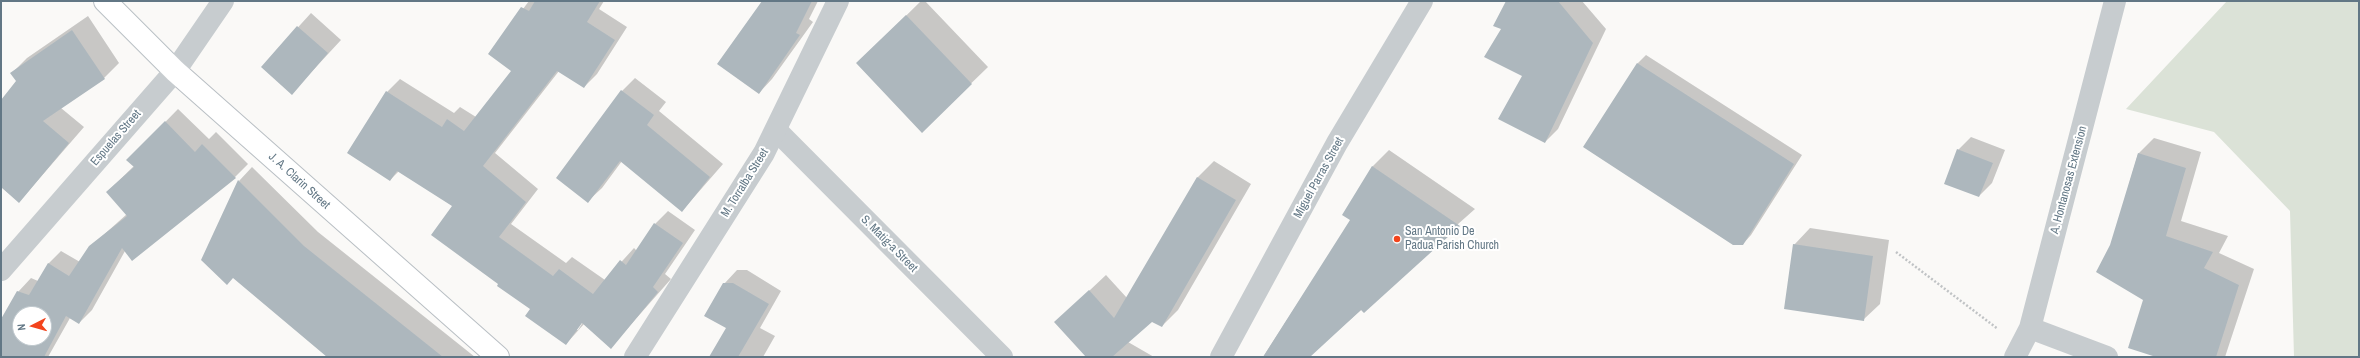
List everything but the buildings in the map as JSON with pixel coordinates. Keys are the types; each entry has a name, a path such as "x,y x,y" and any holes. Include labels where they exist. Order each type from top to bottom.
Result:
{"main road":[{"name":"J. A. Clarin Street","path":"105,1 175,71 498,357"}],"street":[{"name":"Espuelas Street","path":"1,270 175,71 223,1"},
{"name":"M. Torralba Street","path":"635,357 760,160 838,1"},
{"name":"Miguel Parras Street","path":"1221,357 1337,143 1422,1"},
{"name":"A. Hontanosas Extension","path":"2022,344 2115,1"},
{"name":"S. Matig-a Street","path":"776,130 1002,357"},
{"path":"2022,344 2107,357"}],"path":[{"path":"1896,252 2022,344"}],"shaded area":[{"path":"2227,1 2359,1 2359,357 2294,357 2290,211 2214,132 2126,109"}],"place":[{"name":"San Antonio De Padua Parish Church","path":"1397,239"}]}
